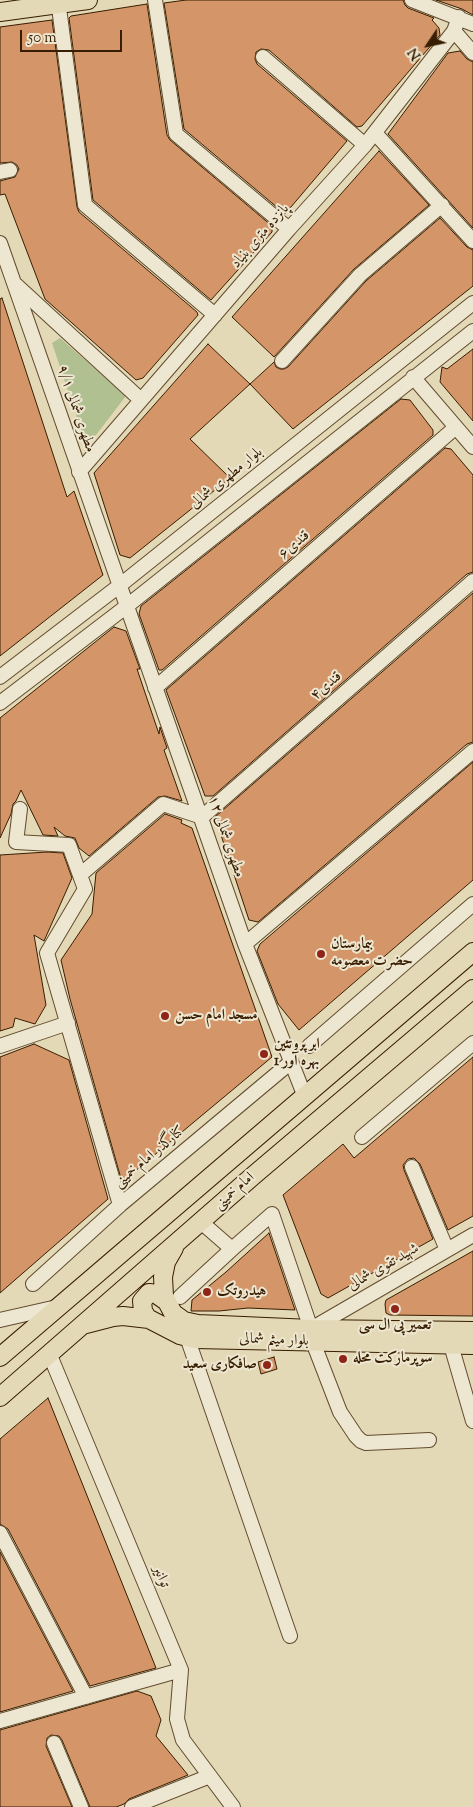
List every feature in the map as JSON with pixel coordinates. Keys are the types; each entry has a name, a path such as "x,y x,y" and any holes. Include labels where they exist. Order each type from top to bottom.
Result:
{"main road":[{"path":"0,12 58,2 88,0"},
{"name":"امام خمینی","path":"0,1357 473,952"},
{"name":"امام خمینی","path":"0,1397 473,989"},
{"path":"173,1299 163,1277 166,1262 175,1246"},
{"path":"148,1319 143,1311 142,1301 149,1293 173,1299"},
{"name":"بلوار میثم شمالی","path":"173,1299 173,1313 184,1320 198,1324 312,1336 473,1345"},
{"name":"بلوار میثم شمالی","path":"81,1326 113,1316 148,1319 180,1335 195,1339 473,1331"}],"street":[{"path":"155,0 176,134 289,228"},
{"path":"412,0 473,24"},
{"path":"58,2 85,206 215,315"},
{"name":"پانزده متری بنیاد","path":"79,472 289,228 365,145 454,31 459,17"},
{"path":"454,31 473,53"},
{"path":"263,56 365,145"},
{"path":"375,132 473,241"},
{"path":"282,361 360,274 442,205"},
{"name":"مطهری شمالی ۹/۱","path":"0,243 119,586"},
{"path":"14,283 141,400"},
{"name":"بلوار مطهری شمالی","path":"0,677 119,586 473,304"},
{"path":"0,703 127,606 473,331"},
{"path":"413,377 473,447"},
{"name":"قندی۶","path":"154,688 456,427"},
{"name":"قندی۴","path":"202,817 473,581"},
{"name":"مطهری شمالی ۱۲","path":"119,586 154,688 202,817 245,944 305,1097"},
{"path":"245,944 473,750"},
{"path":"80,876 163,804 202,817"},
{"path":"20,809 16,842 69,845 85,889 47,953 120,1205"},
{"path":"309,1046 473,904"},
{"path":"0,1046 68,1024"},
{"path":"362,1137 473,1043"},
{"name":"کنارگذر امام خمینی","path":"33,1284 120,1205 291,1062"},
{"path":"412,1167 447,1250"},
{"path":"173,1299 272,1214 312,1336 340,1412 356,1436 366,1443 429,1440"},
{"path":"201,1222 232,1249"},
{"name":"شهید تقوی شمالی","path":"312,1336 473,1235"},
{"path":"0,1320 58,1306"},
{"path":"187,1337 290,1636"},
{"path":"450,1345 473,1421"},
{"name":"توانیر","path":"49,1353 181,1670 177,1719 183,1740 234,1807"},
{"path":"0,1533 86,1697"},
{"path":"0,1721 181,1670"},
{"path":"54,1743 81,1807"},
{"path":"132,1807 210,1776"}],"green space":[{"path":"60,338 126,396 93,439 85,441 52,343"}],"building":[{"path":"186,0 403,0 408,8 434,18 432,20 439,28 440,35 362,126 357,127 269,50 261,49 256,52 255,59 257,64 347,141 285,214 184,129 164,3"},
{"path":"436,0 473,0 473,15 462,9"},
{"path":"147,4 167,135 170,140 272,226 272,232 211,300 93,200 69,18 71,16"},
{"path":"52,20 79,212 197,312 198,315 143,378 136,380 45,299 5,194 0,195 0,181 15,177 19,169 12,162 0,163 0,27"},
{"path":"460,51 467,59 473,62 473,228 388,134 448,53"},
{"path":"379,151 429,205 354,269 274,357 232,317"},
{"path":"440,218 467,247 473,250 473,286 293,429 250,384 274,362 276,367 280,369 288,367 366,281"},
{"path":"2,298 67,497 74,491 103,575 0,656 0,299"},
{"path":"208,344 250,384 190,439 230,478 130,558 120,555 94,473"},
{"path":"473,349 473,421 440,382 442,367 447,369"},
{"path":"401,399 410,400 433,430 433,435 162,670 159,670 139,614 141,606"},
{"path":"445,448 451,449 473,475 473,572 467,574 213,796 205,796 166,690"},
{"path":"473,593 473,742 467,744 258,922 249,920 215,817"},
{"path":"114,627 126,631 140,669 137,669 159,734 160,727 167,748 164,750 182,801 165,796 158,797 89,856 79,848 75,838 65,836 54,827 58,836 43,835 21,790 13,804 11,814 0,838 0,718"},
{"path":"473,762 473,880 299,1030 278,1004 257,951 260,944"},
{"name":"مسجد امام حسن","path":"165,814 182,820 181,823 192,828 272,1057 122,1182 70,999 61,960 92,914 96,873"},
{"path":"47,852 63,853 72,878 44,941 34,935 46,1005 35,1024 15,1018 13,1027 0,1031 0,855"},
{"path":"34,1044 69,1060 108,1199 0,1293 0,1057"},
{"path":"473,1057 473,1216 448,1230 420,1164 414,1158 408,1159 403,1165 404,1170 433,1239 328,1298 321,1294 283,1195 343,1144 354,1158"},
{"path":"269,1233 295,1310 248,1308 191,1311 192,1300"},
{"path":"473,1251 473,1316 390,1315 386,1313 386,1300"},
{"name":"صافکاری سعید","path":"274,1357 277,1369 261,1374 258,1362"},
{"path":"48,1398 156,1668 90,1686 8,1529 0,1524 0,1439"},
{"path":"0,1552 73,1691 0,1712"},
{"path":"137,1691 151,1696 161,1720 156,1736 188,1775 129,1799 124,1804 116,1807 90,1807 62,1740 59,1736 51,1735 47,1738 46,1746 72,1807 0,1807 0,1730"}],"place":[{"name":"بیمارستان حضرت معصومه","path":"321,954"},
{"name":"مسجد امام حسن","path":"165,1016"},
{"name":"ابر پروتئین بهره آور 1","path":"264,1054"},
{"name":"هیدروتک","path":"207,1292"},
{"name":"تعمیر پی ال سی","path":"395,1309"},
{"name":"سوپرمارکت محله","path":"343,1359"},
{"name":"صافکاری سعید","path":"267,1365"}]}
